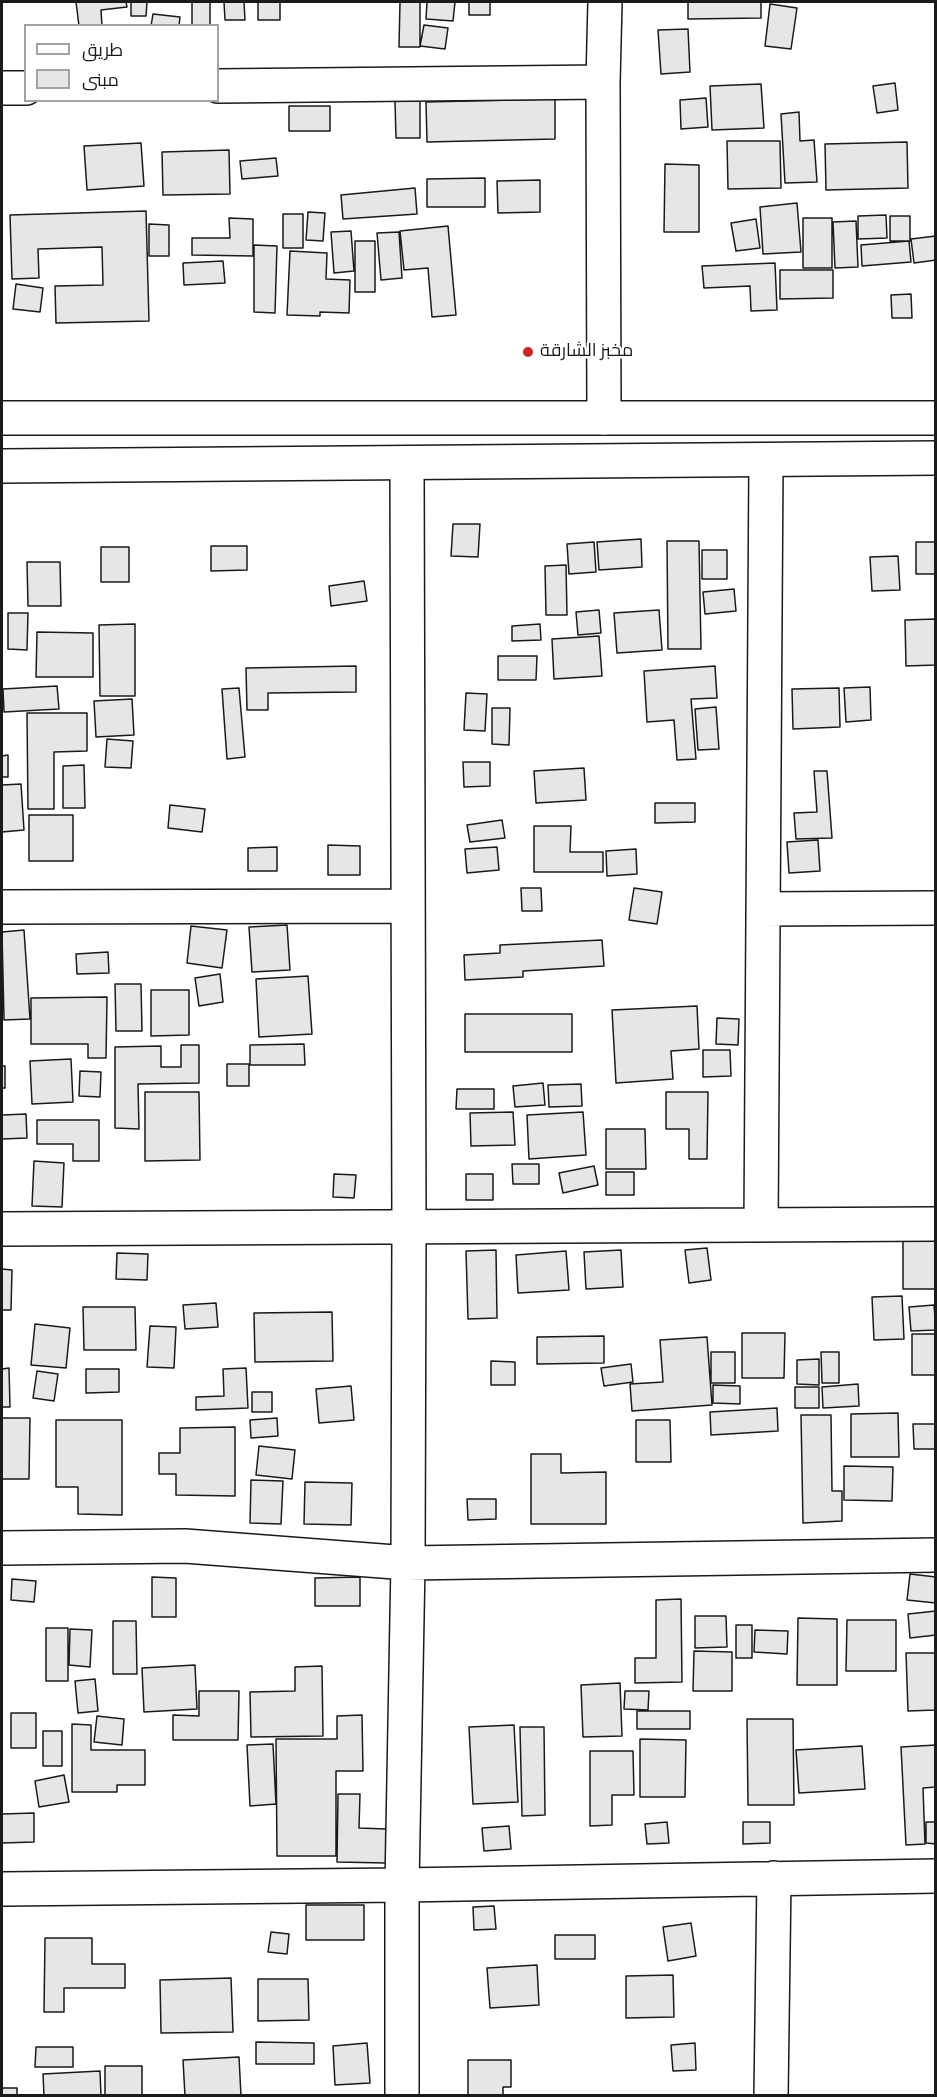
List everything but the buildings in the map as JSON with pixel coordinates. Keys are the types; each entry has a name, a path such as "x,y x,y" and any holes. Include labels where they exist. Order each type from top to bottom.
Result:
{"street":[{"path":"604,418 603,82 605,2"},
{"path":"219,86 603,82"},
{"path":"2,88 24,88"},
{"path":"2,418 936,418"},
{"path":"2,466 936,458"},
{"path":"761,1225 766,460"},
{"path":"402,2096 402,1885 408,1563 410,1226 407,463"},
{"path":"2,907 408,906"},
{"path":"763,909 936,908"},
{"path":"2,1229 936,1224"},
{"path":"2,1548 185,1546 408,1563 936,1556"},
{"path":"2,1889 936,1876"},
{"path":"771,2096 774,1878"}],"place":[{"name":"مخبز الشارقة","path":"528,352"}]}
